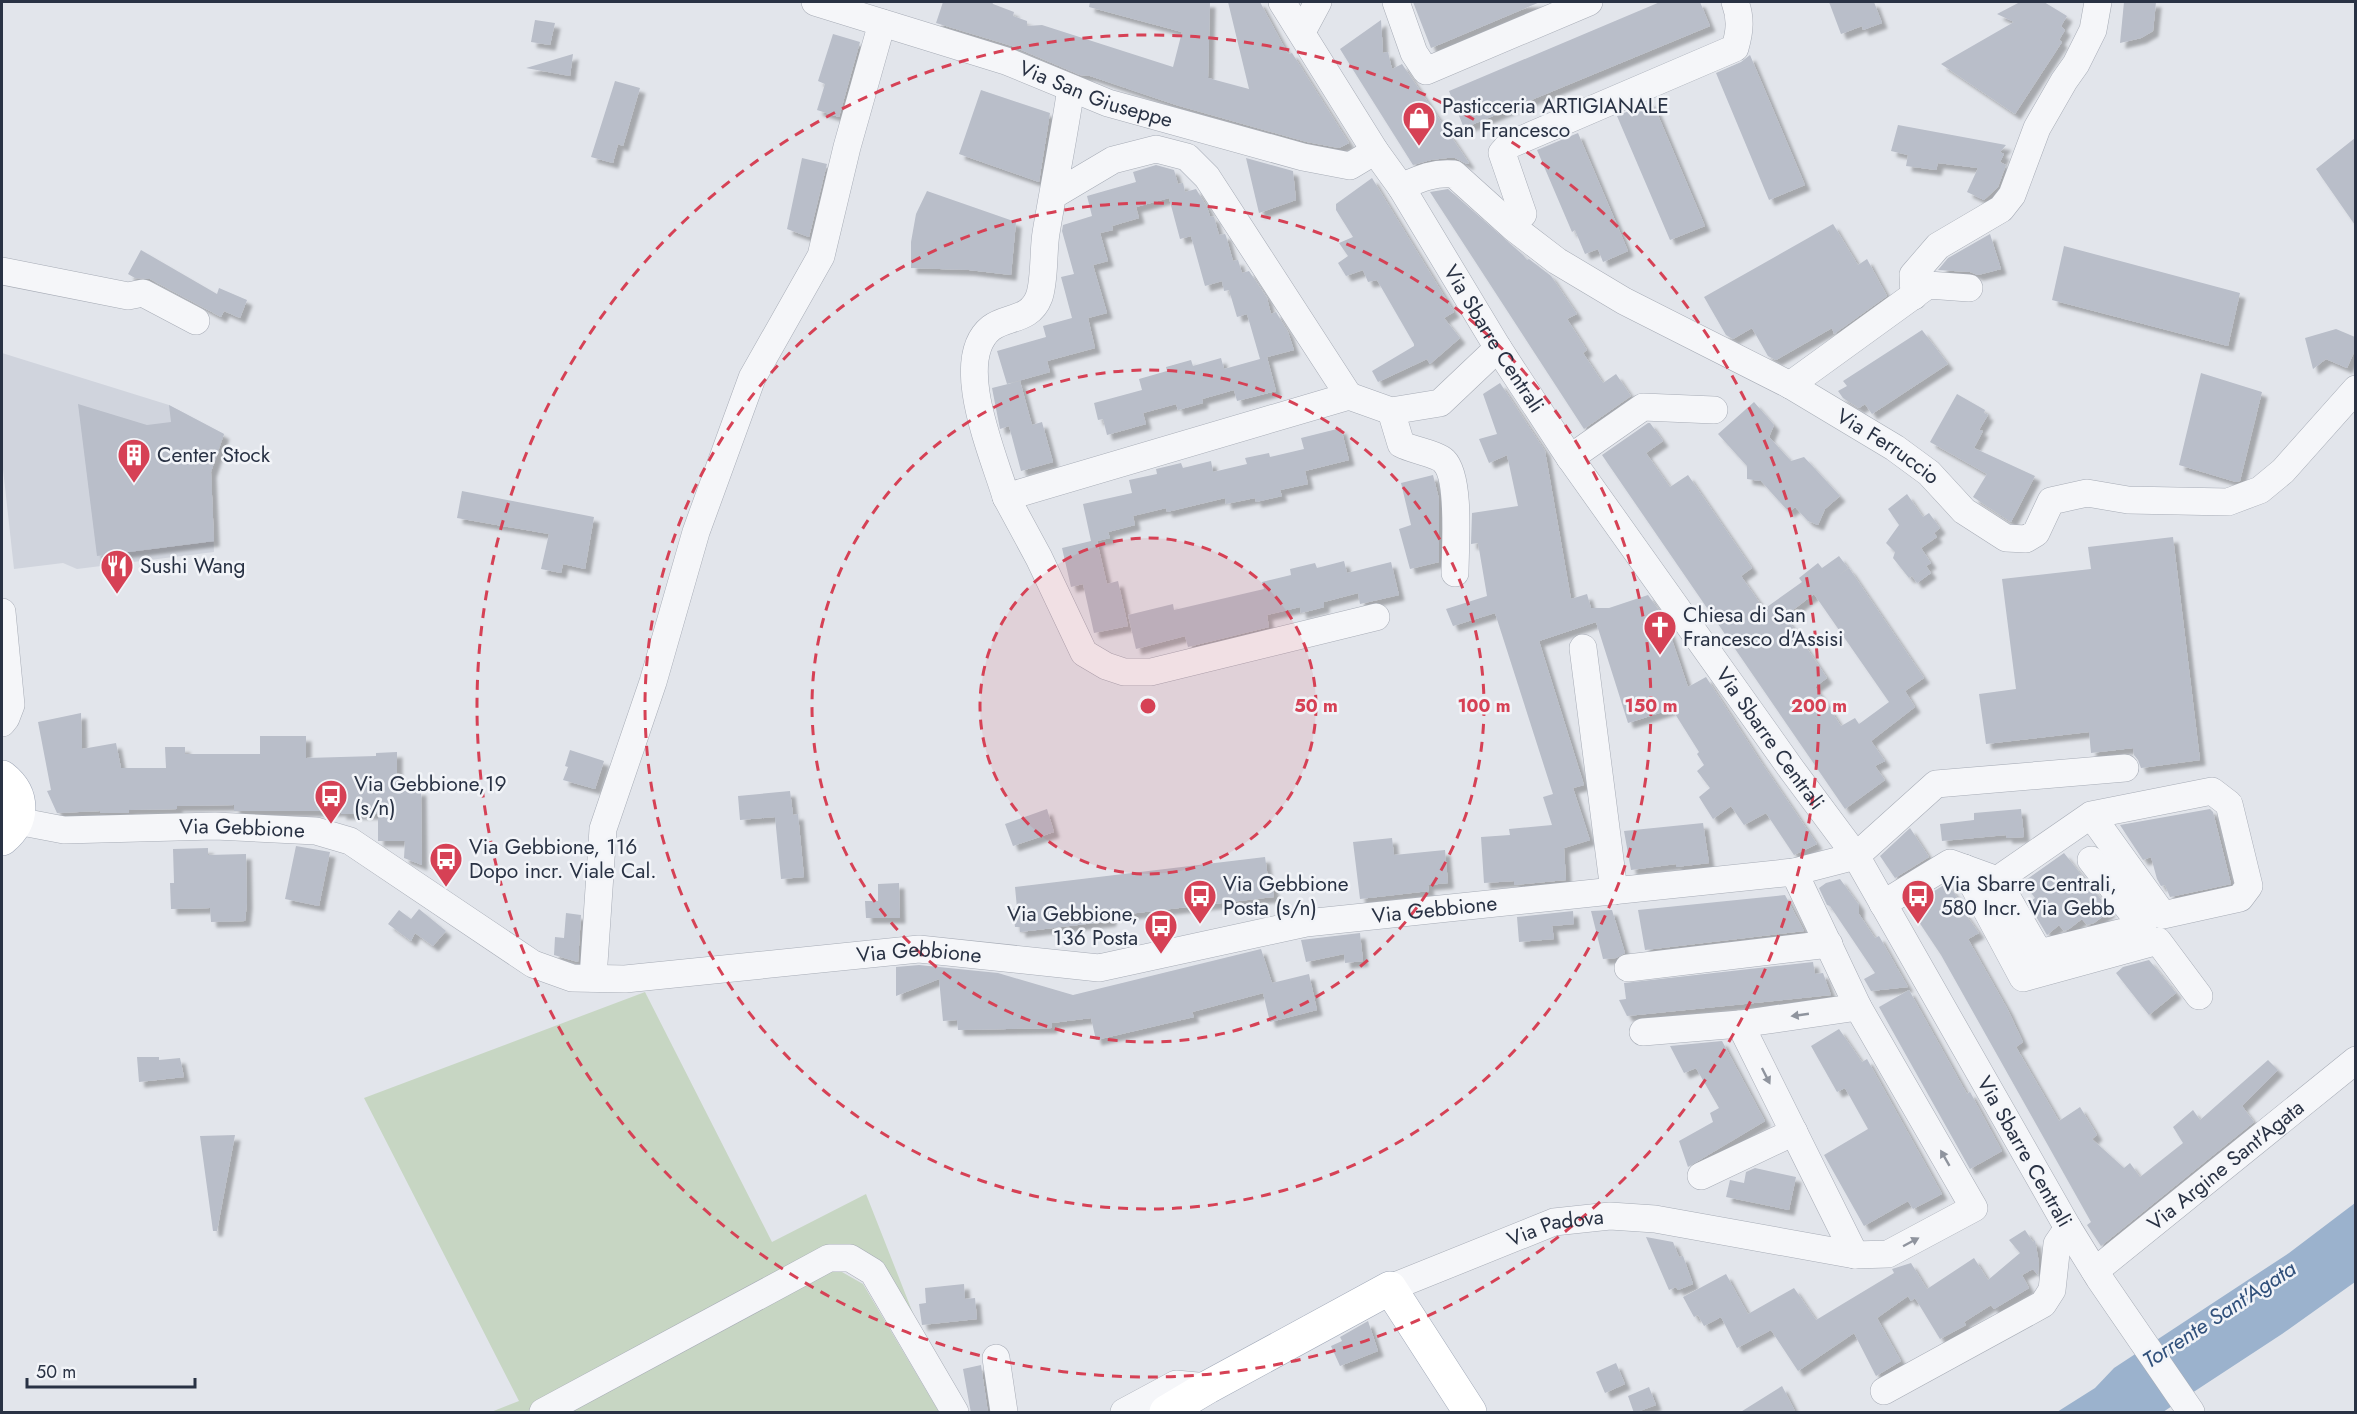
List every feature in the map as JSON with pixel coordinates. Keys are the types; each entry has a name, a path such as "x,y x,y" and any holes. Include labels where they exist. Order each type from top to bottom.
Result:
{"main road":[{"path":"4,775 14,789 20,805 9,830"},
{"path":"1390,1288 1470,1413"},
{"name":"Via Padova","path":"1166,1413 1208,1387 1390,1288"}],"street":[{"name":"Via San Giuseppe","path":"815,2 1006,61 1108,103 1303,157 1350,166 1375,151"},
{"name":"Via Sbarre Centrali","path":"1282,2 1375,151 1401,187 1498,348 1570,458 1856,856 2068,1228 2097,1275 2191,1413"},
{"path":"1302,32 1318,2"},
{"path":"1396,2 1414,54 1426,71 1589,2"},
{"path":"1523,214 1502,153 1509,145 1735,48 1740,32 1735,2"},
{"path":"1914,296 1912,275 1938,246 2001,209 2012,195 2037,128 2076,64 2093,30 2098,2"},
{"path":"593,978 603,830 653,682 696,532 752,378 821,256 847,147 882,22"},
{"path":"1071,88 1046,233 1039,296 1030,311 992,327 978,343 973,361 976,400 1006,497 1039,558 1084,653 1106,666 1124,672 1151,672 1376,617"},
{"path":"1054,195 1113,160 1156,149 1187,157 1207,177 1349,396"},
{"name":"Via Ferruccio","path":"1401,187 1424,177 1444,173 1454,174 1514,228 1557,261 1624,301 1790,385 1895,448 1929,473 1964,511 2006,538 2026,539 2036,533 2051,501 2062,497 2087,494 2128,500 2228,502 2260,490 2283,471 2355,389"},
{"path":"2,271 128,296 143,293 196,321"},
{"path":"1790,385 1928,285 1969,288"},
{"path":"1006,497 1349,396 1390,411 1440,403 1498,348"},
{"path":"1570,458 1643,407 1714,410"},
{"path":"1390,411 1401,444 1416,451 1432,454 1443,460 1450,470 1455,490 1455,573"},
{"path":"2,612 11,705 2,723"},
{"path":"1583,648 1614,891"},
{"path":"1856,856 1936,784 2125,768"},
{"path":"1997,880 2091,815 2212,791 2229,804 2249,886 2240,898 2163,915 2091,815"},
{"name":"Via Gebbione","path":"9,830 215,826 315,831 350,841 533,964 572,978 625,979 919,949 1099,968 1306,923 1794,872 1856,856"},
{"path":"1883,904 1950,863 1997,880 2039,953 2143,927 2091,860"},
{"path":"1964,868 2023,978 2158,941 2199,996"},
{"path":"1642,1032 1740,1024 1858,1007 1794,872"},
{"path":"1628,968 1829,944"},
{"name":"Via Padova","path":"1390,1288 1554,1222 1610,1216 1655,1220 1855,1255 1888,1254 1974,1208 1858,1007"},
{"path":"1740,1024 1855,1255"},
{"name":"Via Argine Sant'Agata","path":"2097,1275 2355,1060"},
{"path":"1701,1176 1794,1132"},
{"path":"1884,1391 2043,1304 2052,1290 2057,1244 2068,1228"},
{"path":"543,1413 829,1258 850,1258 873,1272 955,1413"},
{"path":"996,1358 1004,1413"},
{"path":"1124,1413 1176,1384 1208,1387"}],"shaded area":[{"path":"2,353 169,405 224,434 211,472 214,552 77,569 63,563 14,569 2,460"}],"green space":[{"path":"645,992 772,1242 866,1194 918,1326 968,1412 960,1412 878,1268 826,1249 529,1412 491,1412 519,1401 364,1098"},
{"path":"829,1272 842,1272 863,1284 939,1412 569,1412"}],"water":[{"name":"Torrente Sant'Agata","path":"2355,1203 2355,1282 2282,1334 2163,1412 2057,1412 2095,1388 2114,1368 2289,1253"}],"building":[{"path":"943,2 992,2 1014,12 1013,16 1027,21 1027,26 1042,25 1173,67 1182,32 1089,7 1090,2 1210,2 1208,78 1249,89 1228,2 1260,2 1288,54 1292,53 1349,143 1339,148 1307,142 1176,105 1090,76 1080,75 1012,46 936,23"},
{"path":"1413,2 1540,2 1431,48"},
{"path":"1660,2 1700,2 1710,26 1464,128 1449,91"},
{"path":"1829,2 1874,2 1882,23 1863,30 1862,26 1841,34"},
{"path":"2020,2 2044,2 2067,16 2061,26 2065,30 2059,40 2062,42 2015,114 1941,64 2014,22 1997,14"},
{"path":"2124,2 2156,2 2153,31 2141,38 2120,43"},
{"path":"535,20 555,23 550,45 531,42"},
{"path":"1381,20 1383,53 1388,52 1392,69 1402,64 1469,163 1447,158 1413,165 1340,49"},
{"path":"833,34 860,42 839,117 817,110 825,84 818,81"},
{"path":"573,54 570,76 526,68"},
{"path":"1750,55 1805,185 1769,200 1716,73 1741,62"},
{"path":"615,81 640,88 623,146 618,144 613,163 591,157"},
{"path":"981,90 1050,113 1039,182 959,154"},
{"path":"1652,101 1705,226 1670,240 1617,116"},
{"path":"1898,125 2006,145 2000,152 2004,154 2000,162 2006,165 1998,187 1984,200 1967,192 1978,168 1938,163 1936,170 1906,166 1908,155 1891,151"},
{"path":"1578,133 1628,251 1603,262 1598,249 1585,254 1575,230 1572,232 1537,150"},
{"path":"2355,138 2355,225 2316,169"},
{"path":"802,158 827,164 809,237 787,229"},
{"path":"1246,158 1293,171 1296,200 1259,213"},
{"path":"1156,165 1174,170 1178,184 1183,183 1185,192 1196,189 1210,216 1214,217 1219,235 1225,234 1233,261 1238,260 1242,273 1249,271 1267,298 1271,314 1276,312 1288,332 1294,350 1267,357 1276,391 1237,401 1234,390 1202,399 1203,403 1178,410 1176,404 1143,413 1146,424 1107,435 1103,419 1098,420 1094,403 1142,390 1139,379 1167,371 1166,367 1191,360 1193,366 1221,358 1224,369 1260,359 1247,314 1237,317 1229,290 1224,291 1222,281 1205,286 1191,236 1180,239 1169,198 1136,207 1139,218 1112,226 1113,230 1100,233 1108,261 1093,265 1107,313 1088,318 1095,348 1047,361 1050,372 1007,384 997,351 1046,337 1043,326 1072,318 1061,277 1074,274 1062,231 1063,225 1092,216 1087,196 1136,182 1133,172"},
{"path":"1372,178 1454,312 1444,318 1460,338 1430,364 1427,359 1378,382 1372,371 1414,344 1377,280 1368,282 1363,270 1346,276 1338,263 1348,256 1339,243 1353,237 1336,210 1336,204"},
{"path":"1448,189 1527,260 1529,259 1551,276 1577,314 1567,319 1587,350 1583,353 1603,383 1616,374 1631,396 1584,429 1430,192"},
{"path":"927,191 1016,222 1011,275 969,270 911,268 911,242 916,214"},
{"path":"1833,224 1858,265 1867,259 1887,296 1834,334 1832,328 1776,360 1768,356 1752,328 1733,339 1726,335 1704,297"},
{"path":"1990,234 2001,269 1978,275 1970,272 1938,270 1948,258"},
{"path":"2064,246 2240,293 2228,346 2052,300"},
{"path":"141,250 217,294 219,288 247,300 240,318 224,311 221,317 150,279 135,278 128,274"},
{"path":"2336,329 2355,337 2355,350 2347,368 2326,359 2313,369 2305,338"},
{"path":"1922,330 1948,364 1872,414 1865,404 1859,408 1843,398 1838,391 1847,386 1843,381"},
{"path":"2201,373 2262,392 2240,481 2236,482 2179,465"},
{"path":"1020,381 1032,425 1042,422 1053,462 1021,471 1009,426 1000,429 992,388"},
{"path":"1500,383 1545,451 1571,599 1587,594 1591,608 1609,608 1648,595 1665,619 1688,687 1706,677 1817,844 1794,855 1766,813 1744,825 1731,806 1713,819 1699,797 1710,788 1697,771 1704,765 1697,754 1699,752 1672,709 1628,723 1596,622 1539,641 1584,785 1573,788 1590,840 1564,848 1566,880 1514,885 1514,881 1484,883 1481,837 1510,835 1509,829 1552,825 1543,797 1553,794 1495,613 1453,626 1446,609 1487,596 1478,543 1471,544 1472,513 1518,506 1507,455 1489,463 1479,439 1497,434 1483,394"},
{"path":"1957,394 1985,410 1984,413 1988,415 1979,430 1983,431 1974,448 2035,476 2011,522 1973,497 1987,474 1930,442"},
{"path":"1754,402 1774,425 1769,437 1791,461 1804,457 1840,496 1825,509 1818,525 1808,521 1795,507 1789,512 1761,481 1747,479 1747,466 1718,434"},
{"name":"Center Stock","path":"78,404 147,425 171,422 169,405 224,434 211,472 214,541 97,556"},
{"path":"1650,423 1663,441 1646,453 1670,487 1688,475 1752,568 1741,576 1764,609 1802,582 1799,578 1818,563 1822,568 1839,556 1848,568 1838,576 1849,568 1924,678 1905,691 1915,707 1871,741 1885,761 1875,766 1885,780 1845,809 1602,455","holes":["1814,594 1889,702 1859,724 1855,718 1841,726 1815,687 1827,678 1785,616"]},
{"path":"1341,428 1349,460 1305,471 1308,484 1280,490 1282,496 1256,502 1255,498 1226,504 1225,498 1167,512 1166,508 1133,516 1135,525 1108,532 1110,538 1097,541 1107,584 1118,581 1128,626 1094,633 1083,584 1071,587 1062,548 1091,541 1083,504 1132,493 1129,480 1157,474 1156,469 1181,463 1183,468 1211,461 1213,472 1247,464 1245,458 1269,453 1270,457 1304,449 1301,438"},
{"path":"1433,475 1439,499 1439,562 1410,569 1399,529 1411,525 1401,483"},
{"path":"462,491 594,517 585,569 563,564 561,573 541,569 549,534 457,518"},
{"path":"1907,494 1923,517 1929,513 1940,528 1934,533 1937,537 1921,548 1931,563 1926,566 1931,573 1917,583 1912,576 1909,578 1893,558 1895,552 1886,543 1899,525 1888,509"},
{"path":"2173,537 2200,760 2141,768 2133,748 2091,753 2089,732 1986,744 1979,694 2016,689 2002,579 2091,569 2088,547"},
{"path":"1344,561 1347,573 1391,562 1399,595 1360,604 1358,593 1324,602 1324,607 1301,613 1300,607 1267,615 1269,627 1188,647 1185,636 1136,649 1128,615 1173,604 1174,610 1264,589 1262,582 1291,575 1290,569 1315,563 1317,568"},
{"path":"81,713 82,749 116,743 121,768 166,768 165,747 185,747 185,754 260,754 260,736 306,736 306,758 376,756 376,753 397,752 397,791 421,790 422,865 404,858 405,841 378,841 378,814 341,814 341,811 234,811 234,805 177,806 177,809 129,810 129,813 100,813 100,811 57,813 47,791 51,790 38,722"},
{"path":"570,750 604,761 595,789 563,780 568,767 565,766"},
{"path":"790,791 793,815 798,814 804,877 781,879 775,817 740,820 738,796"},
{"path":"1047,809 1054,832 1013,846 1005,824"},
{"path":"2021,809 2024,837 2007,838 2006,835 1942,841 1940,824 1974,820 1974,813"},
{"path":"2210,809 2213,812 2231,884 2170,897 2165,885 2161,886 2157,879 2151,857 2143,860 2120,825"},
{"path":"1703,823 1709,863 1676,867 1676,864 1631,870 1624,831"},
{"path":"1910,828 1929,857 1895,878 1880,856"},
{"path":"1392,838 1394,855 1445,850 1448,883 1428,885 1429,891 1360,899 1353,842"},
{"path":"296,846 330,852 319,906 285,899"},
{"path":"208,848 208,855 246,854 245,921 211,922 210,908 171,909 170,883 174,883 173,849"},
{"path":"2064,853 2110,911 2094,923 2087,925 2082,919 2064,931 2059,925 2047,935 2028,903 2035,898 2023,882"},
{"path":"1265,857 1268,878 1272,878 1274,897 1111,916 1111,921 1020,932 1020,927 1015,927 1013,909 1017,908 1015,887"},
{"path":"1840,879 1859,905 1859,914 1875,938 1879,936 1908,987 1871,991 1864,979 1875,973 1830,906 1827,905 1819,888 1826,883"},
{"path":"899,883 900,918 866,918 865,901 878,901 878,884"},
{"path":"1947,883 1979,933 1968,939 2008,1010 2023,1042 2016,1047 2059,1121 2080,1107 2097,1135 2092,1139 2124,1168 2130,1163 2140,1177 2183,1143 2173,1127 2193,1110 2200,1120 2268,1060 2278,1070 2242,1106 2254,1122 2101,1246 2087,1225 2091,1222 1941,955 1909,907"},
{"path":"1785,895 1804,931 1645,950 1638,910"},
{"path":"419,909 446,931 433,946 415,933 411,941 388,924 399,910 411,919"},
{"path":"1612,910 1625,953 1616,958 1603,959 1591,911"},
{"path":"1573,911 1574,924 1552,926 1554,939 1519,942 1517,917"},
{"path":"566,913 581,915 578,962 554,955 555,937 564,938"},
{"path":"1360,933 1363,961 1345,963 1344,954 1306,962 1301,940"},
{"path":"1261,949 1272,983 1309,974 1317,1010 1270,1022 1263,993 1192,1012 1194,1017 1096,1040 1091,1018 1052,1023 1052,1028 958,1030 957,1020 943,1021 939,979 896,996 896,967 919,965 998,973 1073,995"},
{"path":"2149,960 2176,993 2149,1015 2116,973 2123,967"},
{"path":"1813,962 1815,974 1823,973 1831,995 1627,1016 1619,1000 1626,999 1624,983"},
{"path":"1909,990 1967,1094 1970,1092 2002,1151 1970,1169 1879,1007"},
{"path":"1839,1029 1862,1062 1867,1059 1942,1194 1913,1209 1908,1201 1864,1226 1824,1155 1868,1129 1845,1088 1837,1092 1811,1046"},
{"path":"1722,1041 1765,1121 1688,1167 1679,1141 1713,1122 1710,1113 1719,1108 1696,1068 1684,1073 1670,1046"},
{"path":"137,1057 159,1057 159,1060 180,1058 184,1077 139,1082"},
{"path":"235,1135 217,1231 213,1231 200,1136"},
{"path":"1755,1168 1796,1177 1789,1210 1726,1197 1730,1180 1744,1183 1746,1172"},
{"path":"2025,1230 2033,1242 2035,1240 2039,1263 2038,1275 2033,1269 2022,1275 2029,1288 1994,1309 1991,1305 1964,1322 1966,1325 1940,1339 1915,1298 1911,1301 1908,1296 1877,1318 1901,1361 1876,1376 1854,1333 1798,1371 1771,1330 1737,1348 1721,1317 1704,1326 1698,1315 1694,1317 1683,1297 1726,1274 1748,1314 1794,1288 1816,1320 1894,1273 1892,1269 1911,1263 1927,1289 1974,1258 1988,1280 2020,1253 2009,1240"},
{"path":"1646,1237 1673,1242 1679,1257 1683,1256 1693,1284 1678,1290 1676,1287 1669,1290"},
{"path":"964,1284 965,1299 975,1298 977,1319 922,1325 919,1304 926,1303 925,1288"},
{"path":"1368,1321 1378,1351 1340,1366 1331,1346 1342,1341 1340,1337"},
{"path":"1616,1363 1625,1384 1605,1393 1596,1372"},
{"path":"981,1365 988,1413 971,1413 963,1369"},
{"path":"1782,1386 1796,1413 1739,1413"},
{"path":"1649,1387 1656,1405 1634,1413 1628,1396"}],"place":[{"name":"Pasticceria ARTIGIANALE San Francesco","path":"1419,147"},
{"name":"Center Stock","path":"134,484"},
{"name":"Sushi Wang","path":"117,595"},
{"name":"Chiesa di San Francesco d'Assisi","path":"1660,656"},
{"name":"Via Gebbione,19 (s/n)","path":"331,825"},
{"name":"Via Gebbione, 116 Dopo incr. Viale Cal.","path":"446,888"},
{"name":"Via Gebbione Posta (s/n)","path":"1200,925"},
{"name":"Via Sbarre Centrali, 580 Incr. Via Gebb","path":"1918,925"},
{"name":"Via Gebbione, 136 Posta","path":"1161,955"}]}
